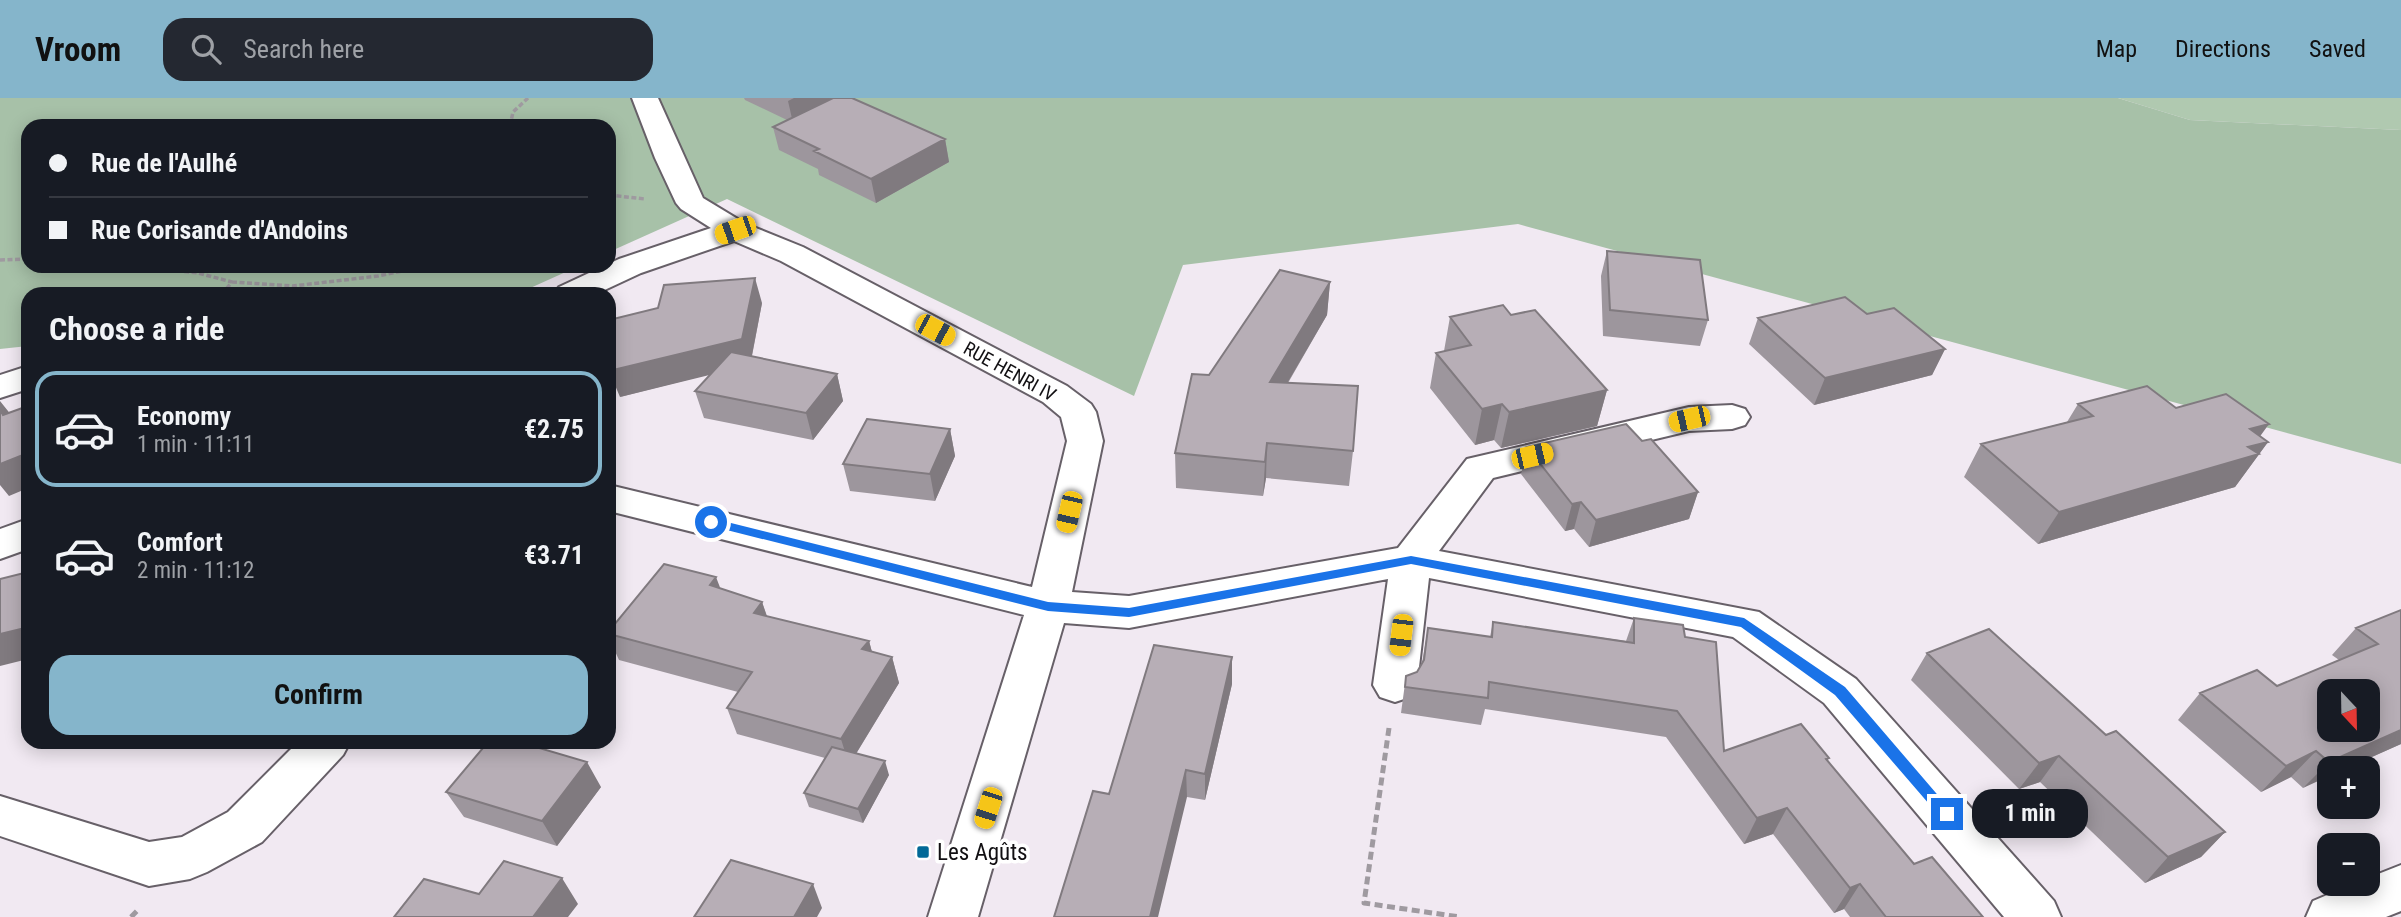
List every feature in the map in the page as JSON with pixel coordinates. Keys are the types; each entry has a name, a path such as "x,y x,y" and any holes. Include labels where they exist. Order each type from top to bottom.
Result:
{"street":[{"name":"RUE HENRI IV","path":"645,98 691,204 735,230 804,261 1055,394 1078,412 1085,441 1048,606 953,917"},
{"path":"616,273 735,230"},
{"path":"585,287 616,273"},
{"path":"0,387 21,380"},
{"path":"1395,685 1411,560 1480,467 1689,419 1732,417"},
{"path":"616,498 1048,606 1129,612 1411,560 1744,623 1840,691 2036,917"},
{"path":"0,545 21,536"},
{"path":"0,816 149,864 190,857 245,827 320,749"},
{"path":"2331,917 2401,887"}],"path":[{"path":"512,119 513,112 528,98"},
{"path":"0,260 21,258"},
{"path":"198,273 232,282 293,286 392,273"},
{"path":"228,287 232,282"},
{"path":"1395,685 1364,903 1460,917"}],"green space":[{"path":"0,98 2118,98 2190,120 2401,130 2401,464 1518,224 1183,265 1134,396 727,199 616,249 616,119 21,119 21,273 564,273 532,287 21,287 21,347 0,349"},
{"path":"2118,98 2401,98 2401,130 2190,120"}],"building":[{"path":"833,98 852,98 945,139 871,179 814,151 819,149 773,127"},
{"path":"1607,251 1700,260 1708,320 1610,310"},
{"path":"1280,270 1330,282 1270,382 1358,386 1353,451 1267,443 1265,462 1175,453 1192,374 1209,375"},
{"path":"755,278 742,339 616,369 616,318 658,308 664,285"},
{"path":"1845,297 1867,314 1894,308 1945,349 1825,378 1758,318"},
{"path":"1503,305 1511,315 1535,310 1607,390 1509,412 1502,404 1482,409 1436,353 1471,345 1450,317"},
{"path":"731,352 837,374 806,413 695,391"},
{"path":"2147,386 2176,408 2226,394 2269,424 2250,429 2268,442 2248,447 2259,454 2059,512 1981,444 2093,416 2078,404"},
{"path":"0,409 3,415 21,409 21,456 0,464"},
{"path":"867,419 950,429 930,474 843,464"},
{"path":"1626,424 1642,441 1651,439 1698,492 1596,520 1581,502 1572,504 1527,447"},
{"path":"664,564 716,577 710,585 762,602 754,613 869,641 862,649 892,657 841,739 727,708 752,672 616,636 616,622"},
{"path":"21,574 21,629 0,634 0,579"},
{"path":"2401,610 2401,730 2380,739 2380,679 2317,679 2317,742 2374,742 2342,756 2322,756 2316,751 2286,766 2200,693 2257,670 2277,686 2378,644 2356,628"},
{"path":"1634,618 1683,625 1685,637 1716,642 1724,751 1801,724 1829,758 1826,759 1914,864 1932,857 1983,917 1886,917 1860,884 1850,888 1787,808 1757,818 1677,711 1489,682 1488,698 1405,687 1406,676 1417,672 1424,660 1428,628 1492,637 1493,622 1634,643"},
{"path":"1989,629 2106,735 2116,731 2225,832 2168,857 2059,756 2039,763 1927,653"},
{"path":"1154,645 1232,657 1205,774 1186,770 1150,917 1054,917 1093,791 1109,794"},
{"path":"832,747 885,761 858,809 804,793"},
{"path":"482,749 543,749 587,762 542,821 446,792"},
{"path":"731,860 813,884 794,917 694,917"},
{"path":"504,861 562,878 533,917 394,917 424,879 479,894"}],"place":[{"name":"Les Agûts","path":"923,852"}],"route":[{"path":"711,522 1048,606 1129,612 1411,560 1744,623 1840,691 1947,814"}]}
